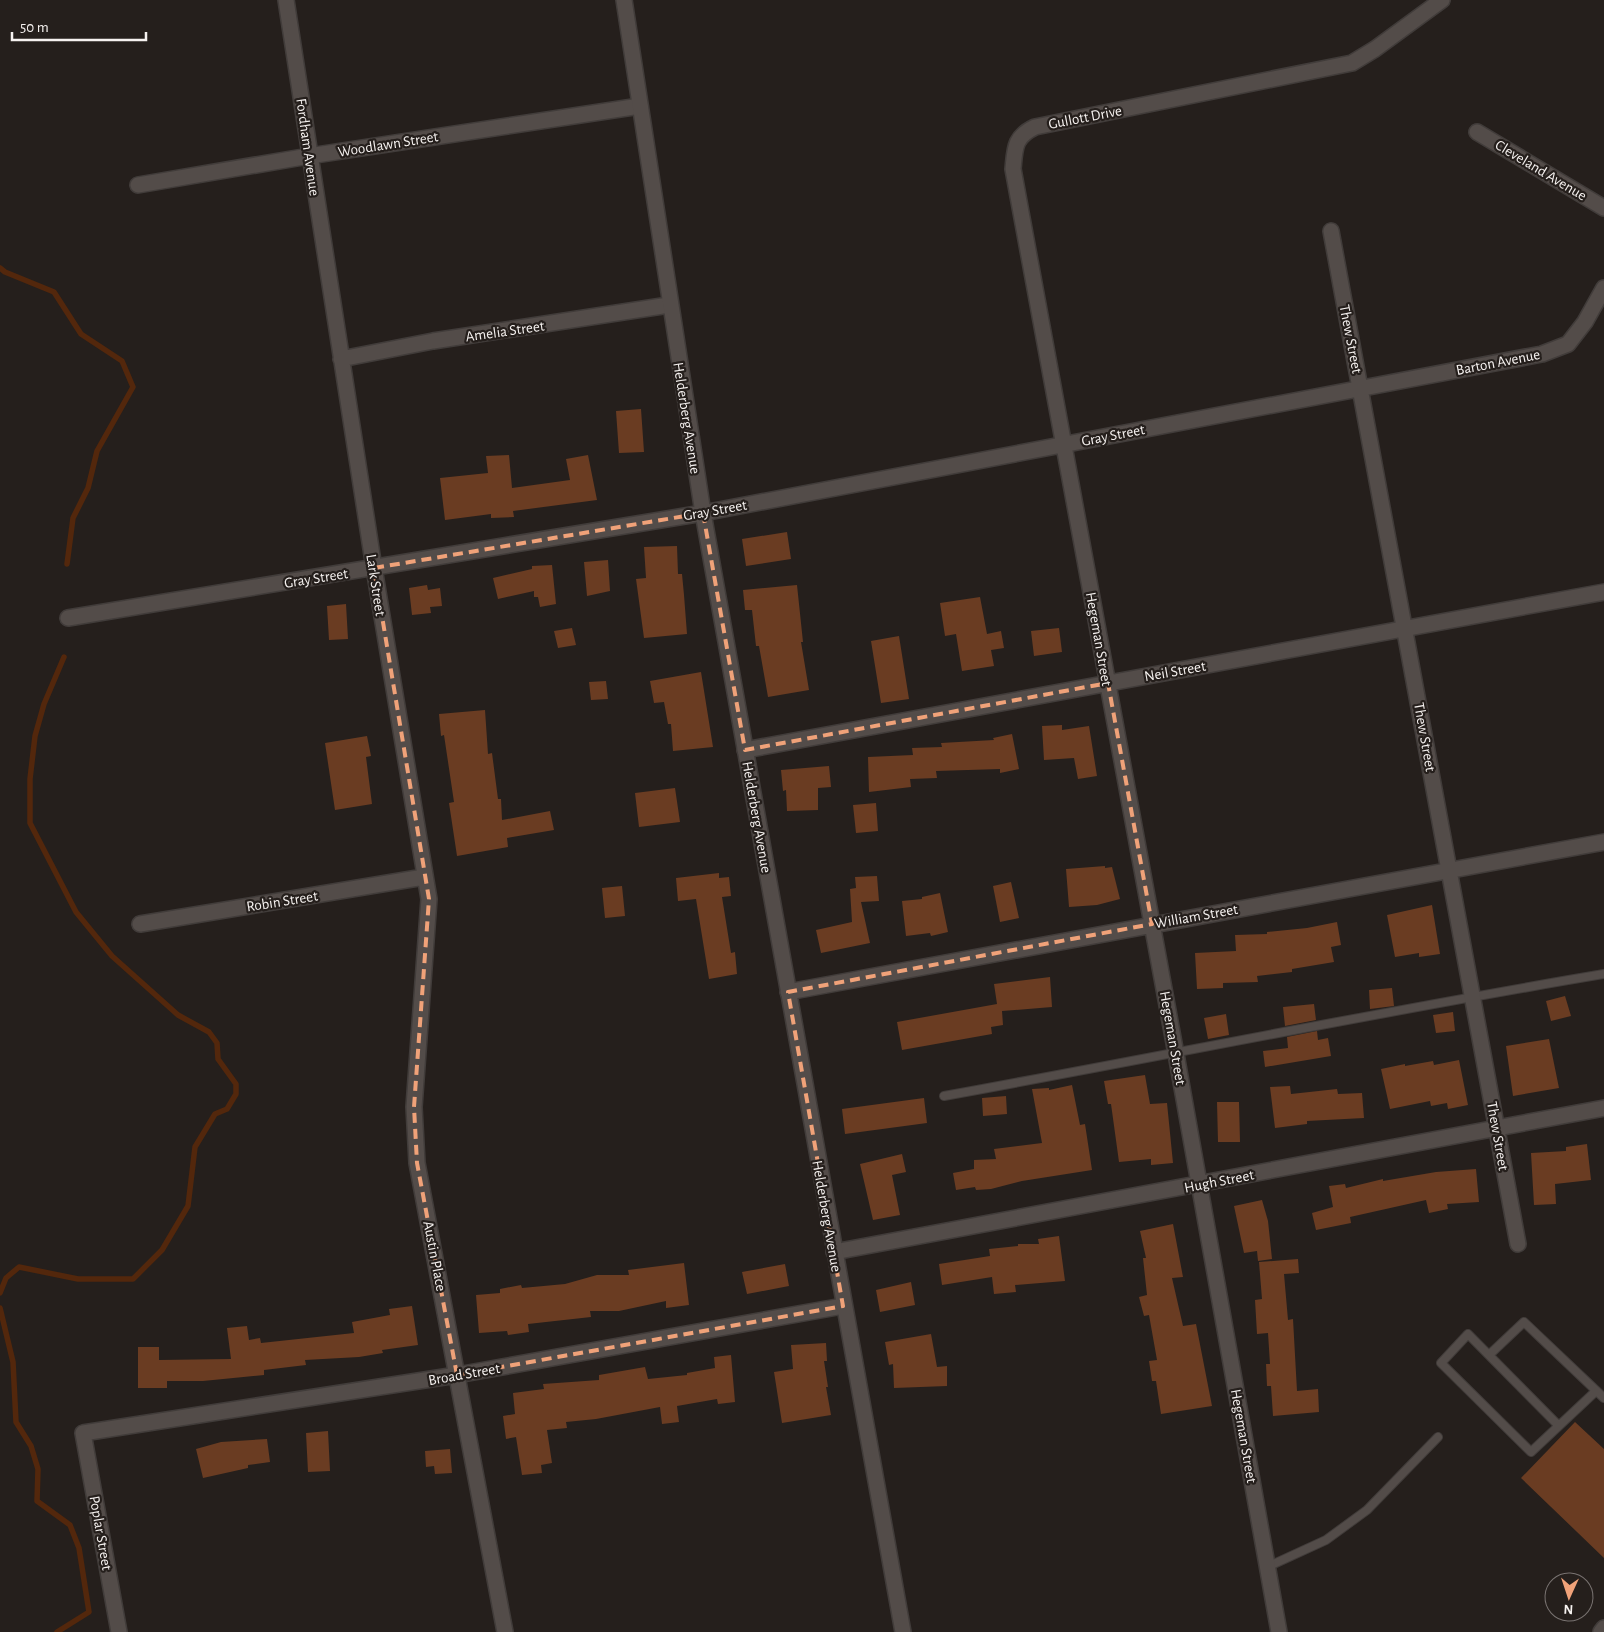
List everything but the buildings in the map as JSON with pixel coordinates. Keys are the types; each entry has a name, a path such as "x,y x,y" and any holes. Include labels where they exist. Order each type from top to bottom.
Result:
{"street":[{"name":"Fordham Avenue","path":"286,0 330,293"},
{"name":"Helderberg Avenue","path":"624,0 676,351 703,513 843,1306 903,1632"},
{"name":"Gullott Drive","path":"1063,444 1013,170 1014,149 1021,133 1035,126 1352,63 1375,49 1442,0"},
{"name":"Woodlawn Street","path":"138,185 309,156 640,106"},
{"name":"Cleveland Avenue","path":"1477,132 1604,208"},
{"name":"Thew Street","path":"1331,230 1518,1244"},
{"name":"Barton Avenue","path":"1361,389 1542,354 1568,344 1585,322 1604,288"},
{"name":"Lark Street","path":"330,293 424,877"},
{"name":"Amelia Street","path":"341,359 434,341 669,304"},
{"name":"Gray Street","path":"68,618 703,513 1361,389"},
{"name":"Hegeman Street","path":"1063,444 1200,1185 1279,1632"},
{"name":"Neil Street","path":"745,750 1604,592"},
{"name":"William Street","path":"788,992 1604,842"},
{"name":"Robin Street","path":"140,924 424,877"},
{"name":"Austin Place","path":"424,877 429,899 414,1107 417,1163 505,1632"},
{"name":"Hugh Street","path":"834,1252 1604,1108"},
{"name":"Broad Street","path":"83,1433 457,1375 843,1306"},
{"name":"Poplar Street","path":"83,1433 119,1632"},
{"path":"1601,1632 1604,1628"}],"lane":[{"path":"944,1096 1176,1054 1472,996 1604,974"},
{"path":"1489,1355 1524,1322 1604,1398"},
{"path":"1559,1426 1468,1334 1442,1363 1531,1452 1559,1426 1596,1391"},
{"path":"1267,1567 1326,1540 1367,1510 1438,1437"}],"highlighted area":[{"path":"703,513 745,750 1108,683 1152,924 788,992 843,1306 457,1375 417,1163 414,1107 429,899 374,568"}],"waterway":[{"path":"0,268 5,272 54,292 81,334 122,361 133,387 97,451 88,488 73,518 67,564"},
{"path":"0,1293 6,1278 19,1267 78,1279 133,1279 162,1250 188,1206 195,1147 215,1114 227,1109 236,1094 236,1084 218,1059 217,1043 209,1032 178,1015 112,956 76,912 30,823 30,779 35,736 44,704 64,657"},
{"path":"0,1308 13,1362 16,1422 31,1446 38,1469 37,1501 70,1525 79,1548 89,1612 57,1632"}]}
